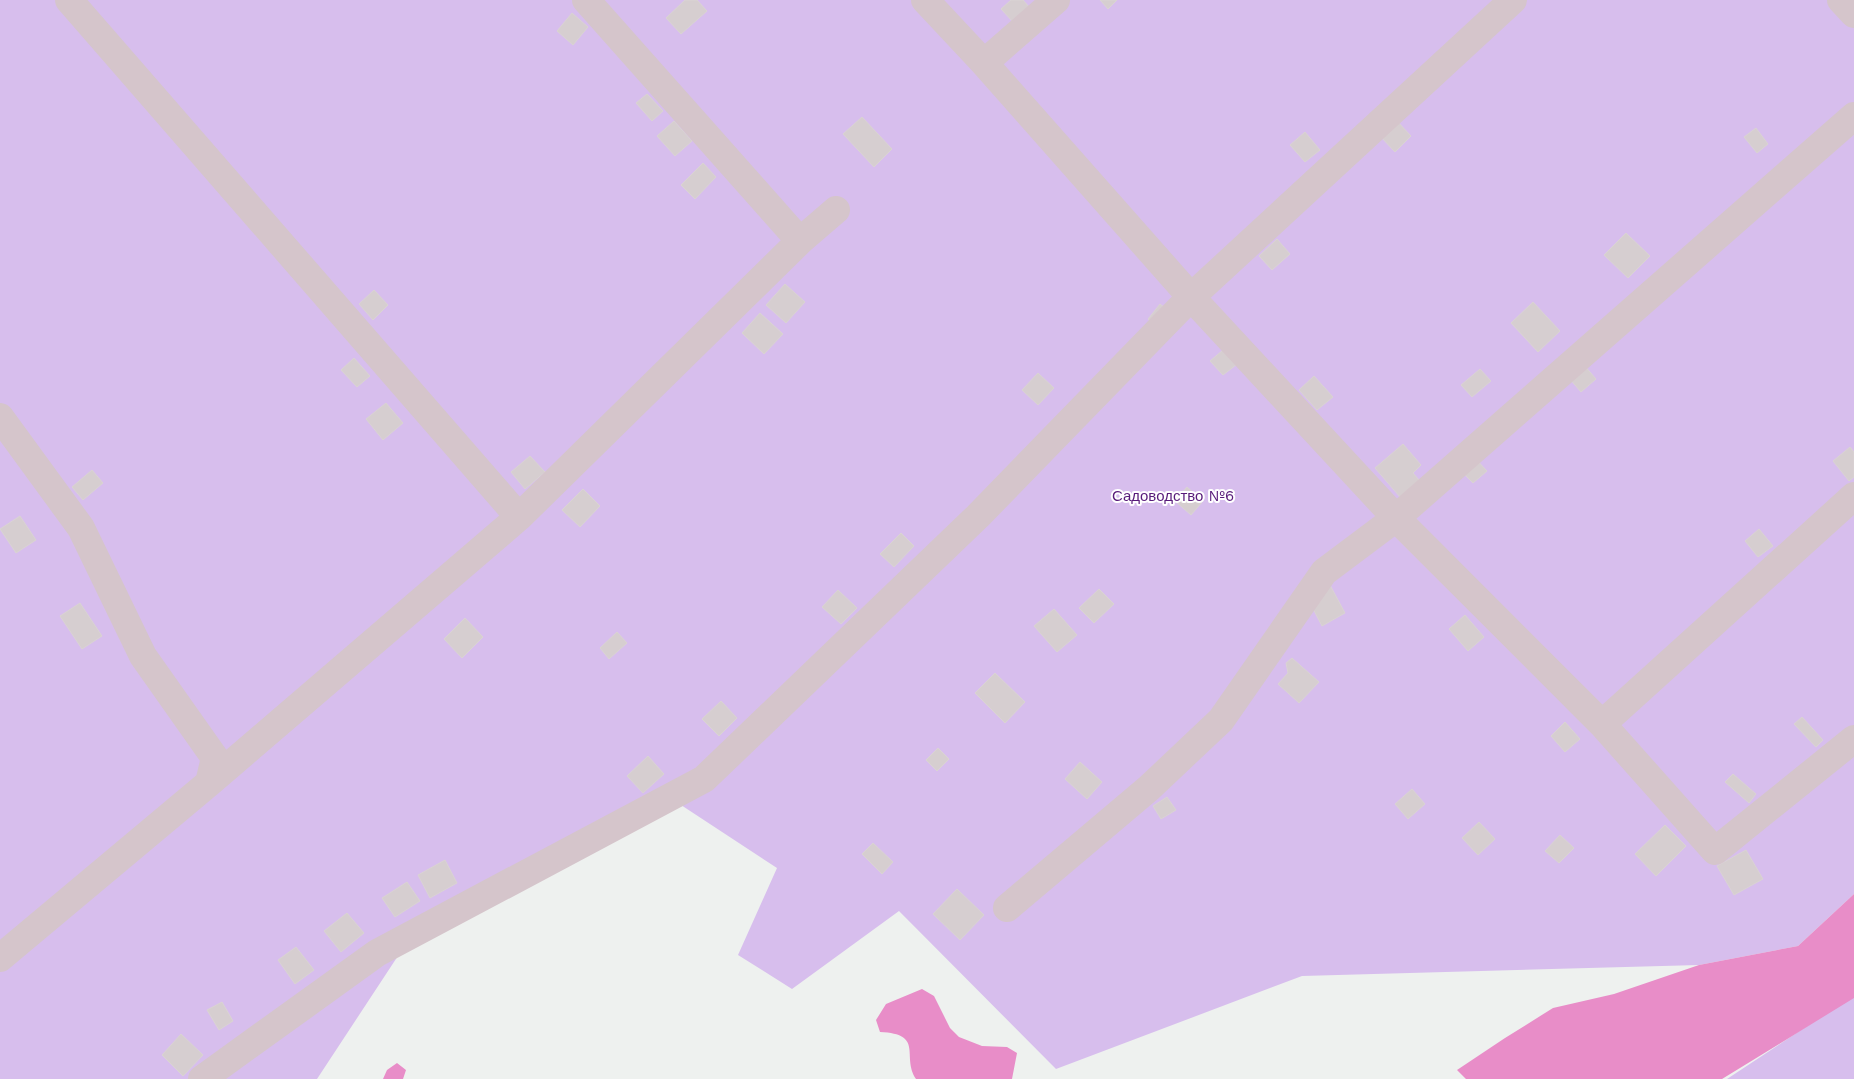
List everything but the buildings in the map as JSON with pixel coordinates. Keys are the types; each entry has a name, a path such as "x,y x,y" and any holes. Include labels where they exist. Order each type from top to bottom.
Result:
{"lane":[{"path":"69,0 520,517"},
{"path":"586,0 800,241"},
{"path":"925,0 984,63 1191,297 1396,518 1602,724 1715,851 1854,739"},
{"path":"984,63 1056,0"},
{"path":"202,1079 377,953 704,779 978,516 1191,297 1513,0"},
{"path":"1841,0 1854,14"},
{"path":"1007,908 1149,788 1221,720 1324,572 1396,518 1854,116"},
{"path":"0,958 209,784 520,517 800,241 836,210"},
{"path":"0,417 81,528 143,656 215,758 209,784"},
{"path":"1602,724 1854,496"}],"green space":[{"name":"Садоводство №6","path":"0,0 1854,0 1854,894 1798,946 1699,965 1302,976 1056,1069 899,911 792,989 738,955 777,868 681,805 415,930 317,1079 0,1079"},
{"path":"1854,995 1854,1079 1727,1079"}],"shaded area":[{"path":"1854,894 1854,998 1722,1079 1466,1079 1457,1070 1553,1008 1614,994 1699,965 1798,946"},
{"path":"922,989 934,996 950,1028 959,1037 982,1046 1007,1047 1017,1053 1012,1079 916,1079 910,1062 907,1042 902,1037 894,1034 880,1032 876,1020 886,1004"},
{"path":"397,1063 406,1070 403,1079 383,1079 387,1070"}]}
